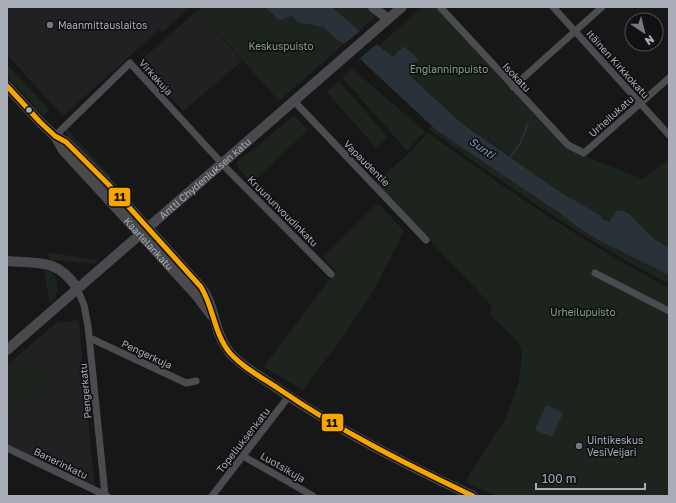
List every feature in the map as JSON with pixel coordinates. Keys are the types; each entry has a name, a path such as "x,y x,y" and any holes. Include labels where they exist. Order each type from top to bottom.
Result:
{"main road":[{"path":"373,7 388,19"},
{"name":"Antti Chydeniuksen katu","path":"7,350 76,288 402,7"},
{"name":"Kaarlelankatu","path":"7,86 55,136 66,142 144,230 206,294 212,316 223,342 230,353 240,363 289,396 364,440 472,496"},
{"path":"7,261 54,266 65,273 76,288"}],"street":[{"name":"Isokatu","path":"440,7 512,87 568,145 584,153"},
{"name":"Itäinen Kirkkokatu","path":"553,7 669,135"},
{"path":"512,87 602,7"},
{"name":"Virkakuja","path":"55,136 130,63 221,163"},
{"name":"Urheilukatu","path":"584,153 669,78"},
{"name":"Vapaudentie","path":"294,101 426,240"},
{"name":"Kruununvoudinkatu","path":"221,163 331,274"},
{"path":"595,273 669,311"},
{"name":"Pengerkatu","path":"76,288 84,305 90,338 106,495"},
{"name":"Pengerkuja","path":"90,338 186,383 196,381"},
{"name":"Topeliuksenkatu","path":"212,496 289,396"},
{"name":"Banerinkatu","path":"7,448 106,495"},
{"name":"Luotsikuja","path":"243,456 312,496"}],"shaded area":[{"path":"190,7 162,32 160,29 63,116 7,55 7,8"},
{"path":"198,10 242,61 183,111 139,62"},
{"path":"79,320 95,489 7,447 7,365 56,323"}],"green space":[{"name":"Keskuspuisto","path":"202,7 368,7 377,15 279,101 198,10"},
{"name":"Englanninpuisto","path":"423,7 435,7 567,149 643,179 669,159 669,248 653,238 628,213 618,210 609,222 560,192 463,123 411,77 409,71 419,59 403,46 393,57 379,46"},
{"path":"7,64 50,110 43,116 7,76"},
{"path":"351,68 425,131 407,151 342,77"},
{"path":"339,81 388,138 376,148 327,92"},
{"path":"294,115 308,130 252,183 239,169 236,162 259,145"},
{"path":"432,126 582,230 602,242 669,275 669,284 606,249 546,211 429,129"},
{"path":"67,129 111,177 109,180 68,137 65,132"},
{"name":"Urheilupuisto","path":"428,133 546,215 606,253 669,288 669,496 497,496 467,483 468,477 507,416 519,381 522,356 518,341 490,315 492,306 375,183 407,155"},
{"path":"378,203 404,231 373,292 340,341 303,390 264,367 336,271 323,257"},
{"path":"46,252 97,260 95,264 50,260"},
{"path":"44,269 51,272 58,287 51,302 49,301"},
{"path":"30,352 53,381 8,417 7,371"}],"water":[{"name":"Sunti","path":"265,7 332,7 393,57 403,46 419,59 409,71 411,77 463,124 560,192 601,216 601,218 609,222 616,211 621,210 628,213 653,238 669,248 669,275 602,242 582,230 558,212 435,129 324,27 297,22 293,16 279,20"},
{"path":"546,405 563,413 552,437 535,430"}],"pier":[{"path":"361,30 378,43 358,60 343,45"}],"waterway":[{"path":"509,159 520,144 528,123"}],"transit line":[{"name":"11","path":"7,86 40,122 55,136 66,142 109,185 201,287 209,304 221,338 225,346 235,358 253,372 302,404 350,433 423,472 473,496"}],"place":[{"name":"Maanmittauslaitos","path":"50,25"},
{"name":"Uintikeskus VesiVeijari","path":"579,446"}]}
